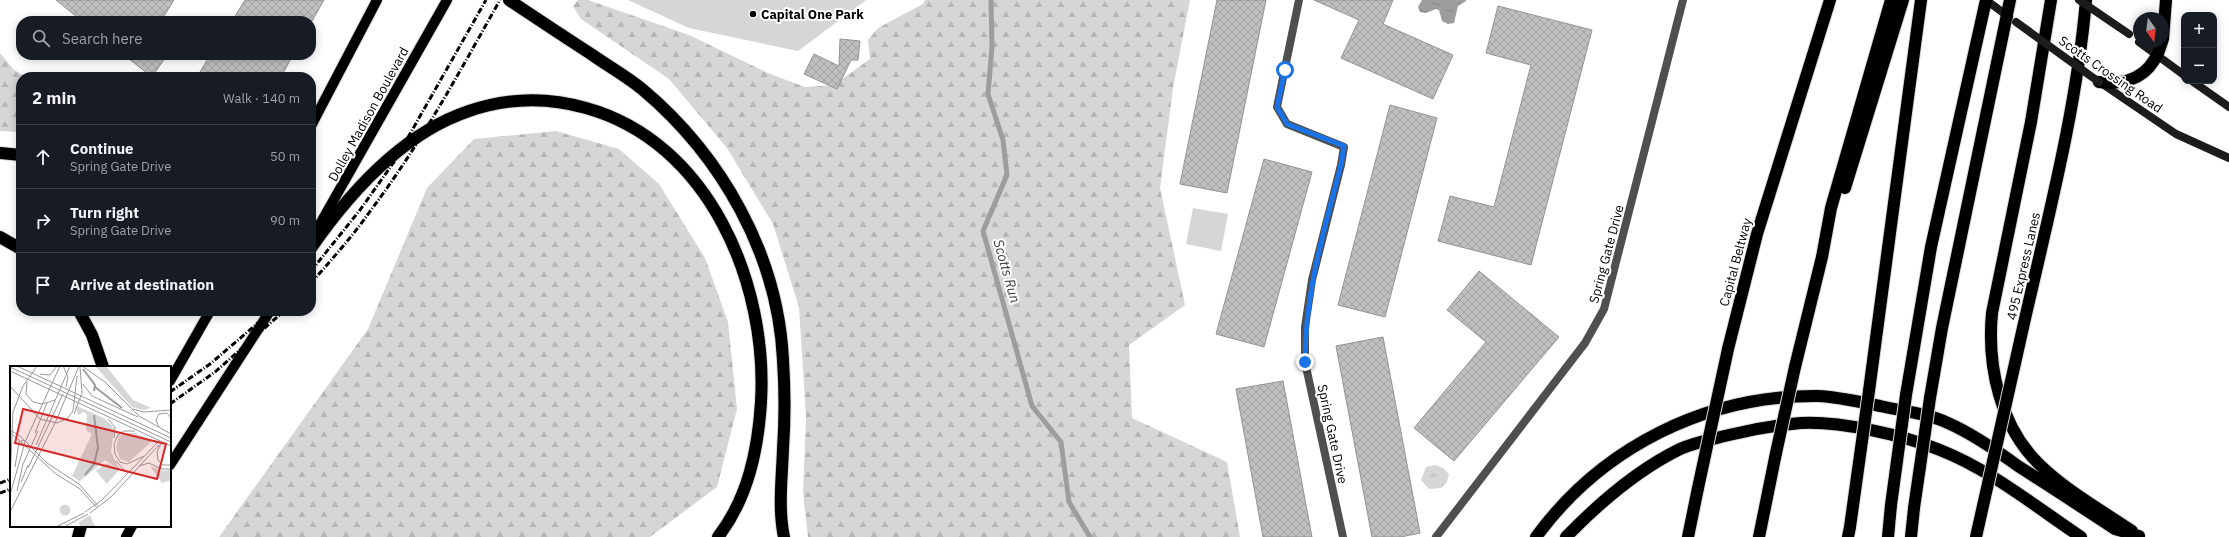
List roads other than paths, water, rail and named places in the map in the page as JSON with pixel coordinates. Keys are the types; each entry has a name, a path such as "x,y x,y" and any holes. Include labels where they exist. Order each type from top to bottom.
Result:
{"highway":[{"path":"509,0 641,88 690,134 710,161 731,194 752,234 772,292 780,325 782,346 784,440 781,503 784,537"},
{"path":"518,0 535,18"},
{"name":"Capital Beltway","path":"1688,537 1728,349 1758,228 1830,0"},
{"path":"1759,537 1795,367 1822,257 1831,208 1891,0"},
{"path":"1822,257 1865,128 1903,0"},
{"path":"1849,532 1921,0"},
{"path":"1888,537 1906,395 1931,247 1986,0"},
{"path":"1911,537 1930,398 1942,328 2012,19 2010,0"},
{"path":"2051,0 2031,122 1992,313 1990,337 1991,360 2003,406 2024,447 2054,478 2140,536"},
{"name":"495 Express Lanes","path":"1976,537 2061,163 2078,65 2086,0"},
{"path":"2165,12 2166,0"},
{"path":"2099,82 2122,83 2139,77 2158,57 2160,48"},
{"path":"316,242 359,187 392,157 420,135 444,121 469,111 511,102 554,101 595,110 613,116 640,131 660,145 689,174 720,219 743,273 756,324 762,388 756,446 742,494 718,537"},
{"path":"0,153 16,155"},
{"path":"0,237 16,246"},
{"path":"82,316 92,335 103,366"},
{"path":"1536,537 1556,511 1607,465 1667,428 1695,416 1741,404 1775,399 1819,396 1883,407 1947,422 1987,445 2115,530 2140,536"},
{"path":"1566,537 1614,492 1638,473 1680,449 1696,442 1751,430 1802,423 1844,426 1881,433 1939,450 1976,468 2081,537"},
{"path":"78,537 83,527"}],"main road":[{"path":"316,116 377,0"},
{"name":"Dolley Madison Boulevard","path":"316,231 447,0"},
{"name":"Scotts Crossing Road","path":"1986,0 2099,82 2176,134 2229,158"},
{"path":"2079,0 2133,37"},
{"path":"2147,48 2181,73"},
{"path":"2196,84 2229,107"},
{"path":"171,379 207,316"},
{"path":"171,463 267,316"},
{"path":"126,537 131,527"}],"street":[{"name":"Spring Gate Drive","path":"1299,0 1277,107 1287,124 1344,146 1341,165 1312,280 1305,327 1305,362 1343,537"},
{"name":"Spring Gate Drive","path":"1436,537 1585,343 1604,309 1683,0"}],"water":[{"path":"1422,0 1466,1 1458,6 1454,23 1448,24 1442,21 1439,10 1436,9 1426,13 1420,12 1418,7"}],"waterway":[{"name":"Scotts Run","path":"991,0 992,47 988,94 1003,140 1007,175 983,231 1032,406 1061,442 1069,502 1090,537"}],"railway":[{"path":"316,265 360,210 394,162 486,0"},
{"path":"316,277 357,229 406,160 439,107 500,0"},
{"path":"171,391 210,364 266,316"},
{"path":"171,403 215,372 278,316"},
{"path":"0,483 10,479"},
{"path":"0,493 10,489"}],"place":[{"name":"Capital One Park","path":"753,14"}]}
